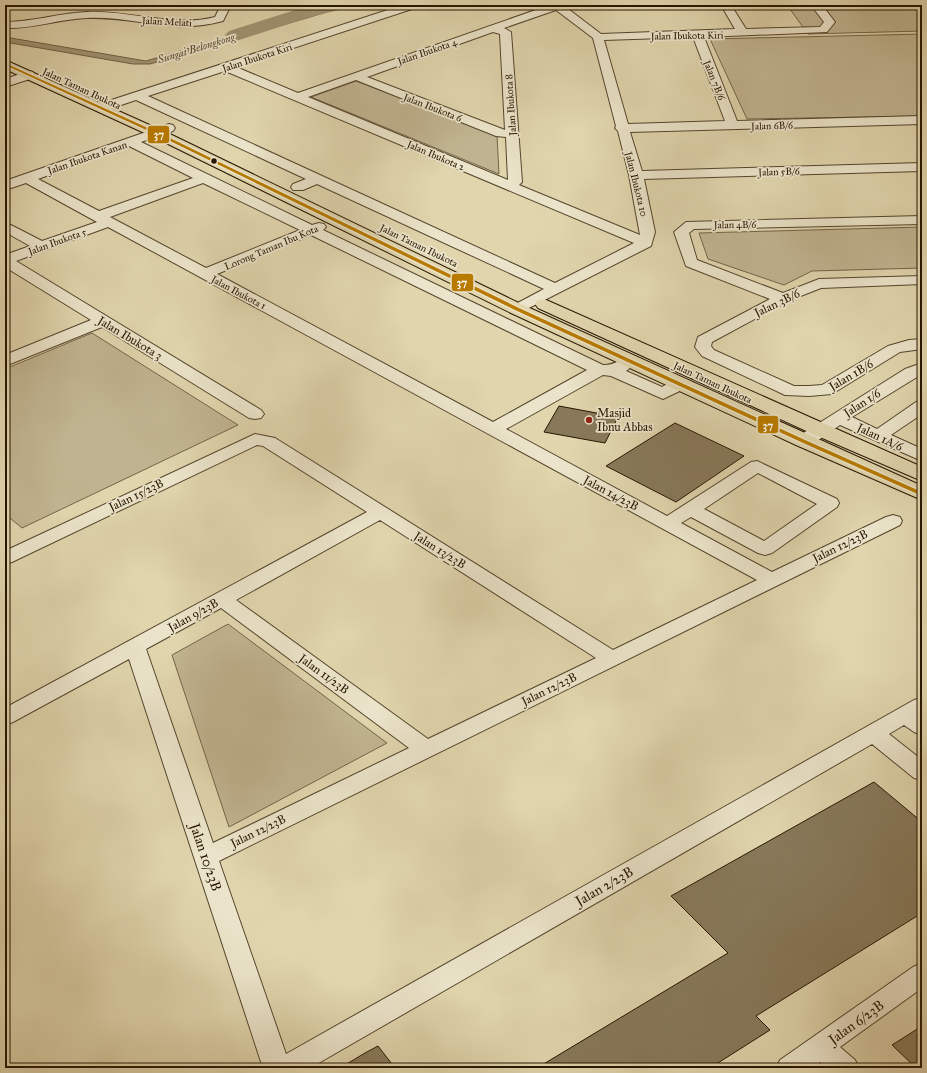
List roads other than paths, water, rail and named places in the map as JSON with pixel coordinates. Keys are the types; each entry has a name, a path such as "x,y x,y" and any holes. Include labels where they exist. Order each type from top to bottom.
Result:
{"main road":[{"name":"Jalan Taman Ibukota","path":"5,53 115,103 163,131 336,219 922,475"},
{"name":"Jalan Taman Ibukota","path":"5,64 100,108 163,131 298,187 477,272"},
{"name":"Jalan Taman Ibukota","path":"524,300 630,361 922,494"}],"street":[{"name":"Jalan Melati","path":"5,25 26,25 88,10 165,22 202,23 219,19 226,5"},
{"name":"Jalan Ibukota Kiri","path":"100,108 414,5"},
{"path":"556,5 598,36"},
{"name":"Jalan Ibukota 4","path":"297,96 494,29 556,5"},
{"name":"Jalan Ibukota Kiri","path":"726,5 743,33"},
{"path":"743,33 823,30 830,22 816,5"},
{"name":"Jalan Ibukota 8","path":"494,29 504,32 513,134 515,182 509,186"},
{"name":"Jalan Ibukota Kiri","path":"598,36 743,33"},
{"name":"Jalan 7B/6","path":"697,34 733,126"},
{"name":"Jalan Ibukota 10","path":"598,36 636,175 648,232 646,243"},
{"name":"Jalan Ibukota 2","path":"226,67 646,243"},
{"path":"5,83 29,76"},
{"name":"Jalan Ibukota 6","path":"355,76 500,133 513,134"},
{"path":"137,96 555,289"},
{"name":"Jalan 6B/6","path":"622,128 922,120"},
{"name":"Jalan Ibukota Kanan","path":"5,186 163,131"},
{"path":"130,142 311,230 607,370 663,394 680,384"},
{"name":"Jalan 5B/6","path":"636,175 922,167"},
{"name":"Jalan Ibukota 1","path":"28,178 450,406"},
{"name":"Jalan Ibukota 5","path":"5,261 204,178"},
{"path":"298,187 317,179"},
{"name":"Lorong Taman Ibu Kota","path":"205,274 336,219"},
{"name":"Jalan 4B/6","path":"783,298 691,263 681,232 691,226 922,220"},
{"path":"5,226 40,246"},
{"path":"524,300 555,289 646,243"},
{"name":"Jalan Ibukota 3","path":"5,261 255,414"},
{"name":"Jalan 3B/6","path":"756,376 708,353 702,347 704,340 783,298 819,284 830,282 922,280"},
{"path":"5,361 103,321"},
{"name":"Jalan 1B/6","path":"756,376 791,391 826,390 894,348 922,344"},
{"path":"493,429 607,370 630,361"},
{"name":"Jalan 1/6","path":"803,441 911,372 922,368"},
{"name":"Jalan 14/23B","path":"450,406 772,580"},
{"path":"879,436 922,406"},
{"name":"Jalan 1A/6","path":"839,418 922,456"},
{"name":"Jalan 15/23B","path":"5,558 244,443 255,439 269,442"},
{"name":"Jalan 13/23B","path":"269,442 611,658"},
{"path":"669,524 690,510 756,466 830,503 765,549 690,510"},
{"name":"Jalan 9/23B","path":"5,718 380,512"},
{"name":"Jalan 12/23B","path":"206,857 893,521"},
{"name":"Jalan 11/23B","path":"222,599 426,749"},
{"name":"Jalan 10/23B","path":"135,646 277,1068"},
{"name":"Jalan 2/23B","path":"286,1068 873,733 916,716"},
{"path":"873,733 922,772"},
{"name":"Jalan 6/23B","path":"790,1068 822,1047 922,974"},
{"path":"822,1047 845,1068"}],"water":[{"path":"334,5 351,5 150,64 133,64 5,42 5,37 146,61"}],"waterway":[{"name":"Sungai Belongkong","path":"236,35 303,13 336,5"}],"place":[{"name":"Masjid Ibnu Abbas","path":"589,420"}]}
